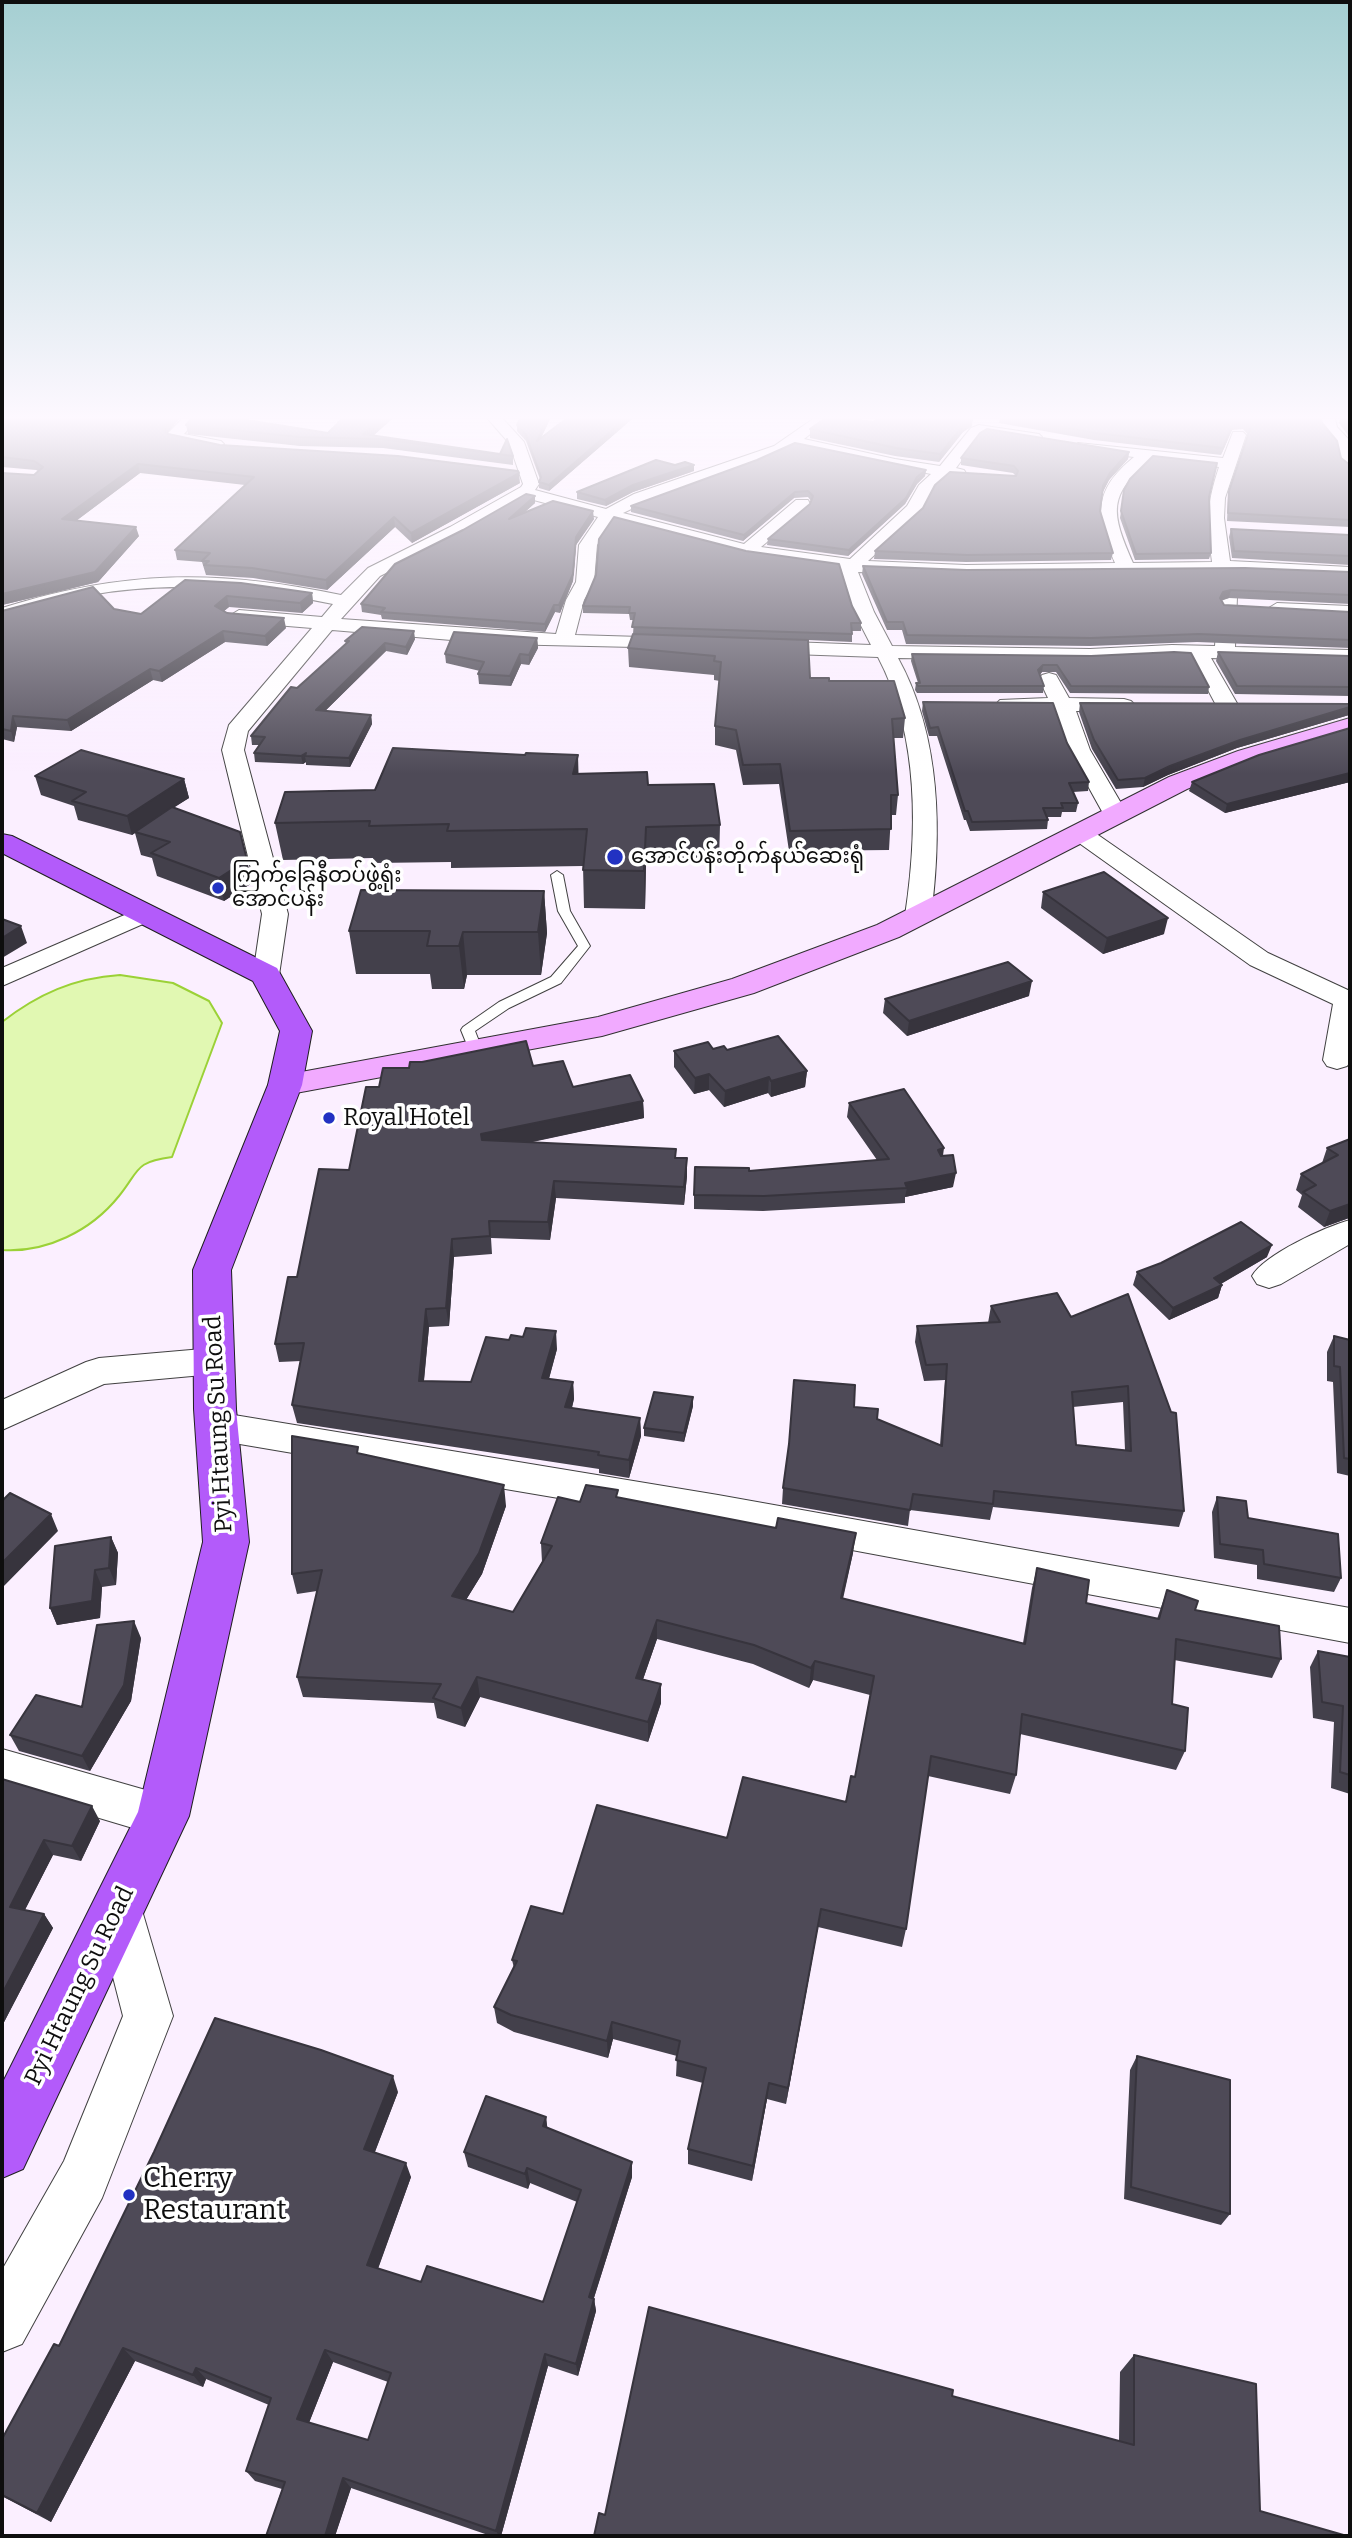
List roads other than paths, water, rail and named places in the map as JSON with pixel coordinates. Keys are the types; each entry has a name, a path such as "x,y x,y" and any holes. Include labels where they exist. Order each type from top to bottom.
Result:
{"highway":[{"path":"2,842 266,975"},
{"name":"Pyi Htaung Su Road","path":"2,2148 15,2091 118,1908 163,1816 226,1542 216,1426 212,1270 285,1085 296,1031 266,975"}],"main road":[{"path":"285,1085 603,1026 743,986 888,931 1178,783 1247,756 1350,725"}],"street":[{"path":"266,975 275,914 233,750 237,730 345,601 374,572 443,537"},
{"path":"564,641 575,600 585,582 588,545 593,537"},
{"path":"703,537 749,549 853,565 1014,569 1226,567 1350,572"},
{"path":"749,549 763,537"},
{"path":"883,537 849,571 864,612 885,652 906,702 919,754 926,832 924,879 918,916"},
{"path":"1115,537 1127,569"},
{"path":"1224,537 1226,567 1243,607 1225,651"},
{"path":"2,614 120,585 160,583 254,584 345,601"},
{"path":"1243,607 1350,612"},
{"path":"230,615 417,632 690,645"},
{"path":"743,646 885,652 1090,655 1225,651 1350,656"},
{"path":"1197,651 1227,705"},
{"path":"1049,679 1062,704 1079,750 1116,815"},
{"path":"906,702 932,703"},
{"path":"984,703 1144,705"},
{"path":"1199,705 1249,705"},
{"path":"1080,833 1259,958 1347,1000 1337,1060"},
{"path":"2,978 143,915"},
{"path":"1269,1276 1311,1250 1350,1231"},
{"path":"2,1416 99,1371 214,1360"},
{"path":"216,1426 718,1510 1350,1626"},
{"path":"2,1769 163,1816"},
{"path":"2,2324 83,2179 148,2016 118,1908"}],"lane":[{"path":"475,1049 468,1031 504,1006 556,980 584,946 564,911 557,875"}],"place":[{"name":"အောင်ပန်းတိုက်နယ်ဆေးရုံ","path":"615,857"},
{"name":"ကြက်ခြေနီတပ်ဖွဲ့ရုံး အောင်ပန်း","path":"218,888"},
{"name":"Royal Hotel","path":"329,1118"},
{"name":"Cherry Restaurant","path":"129,2195"}]}
